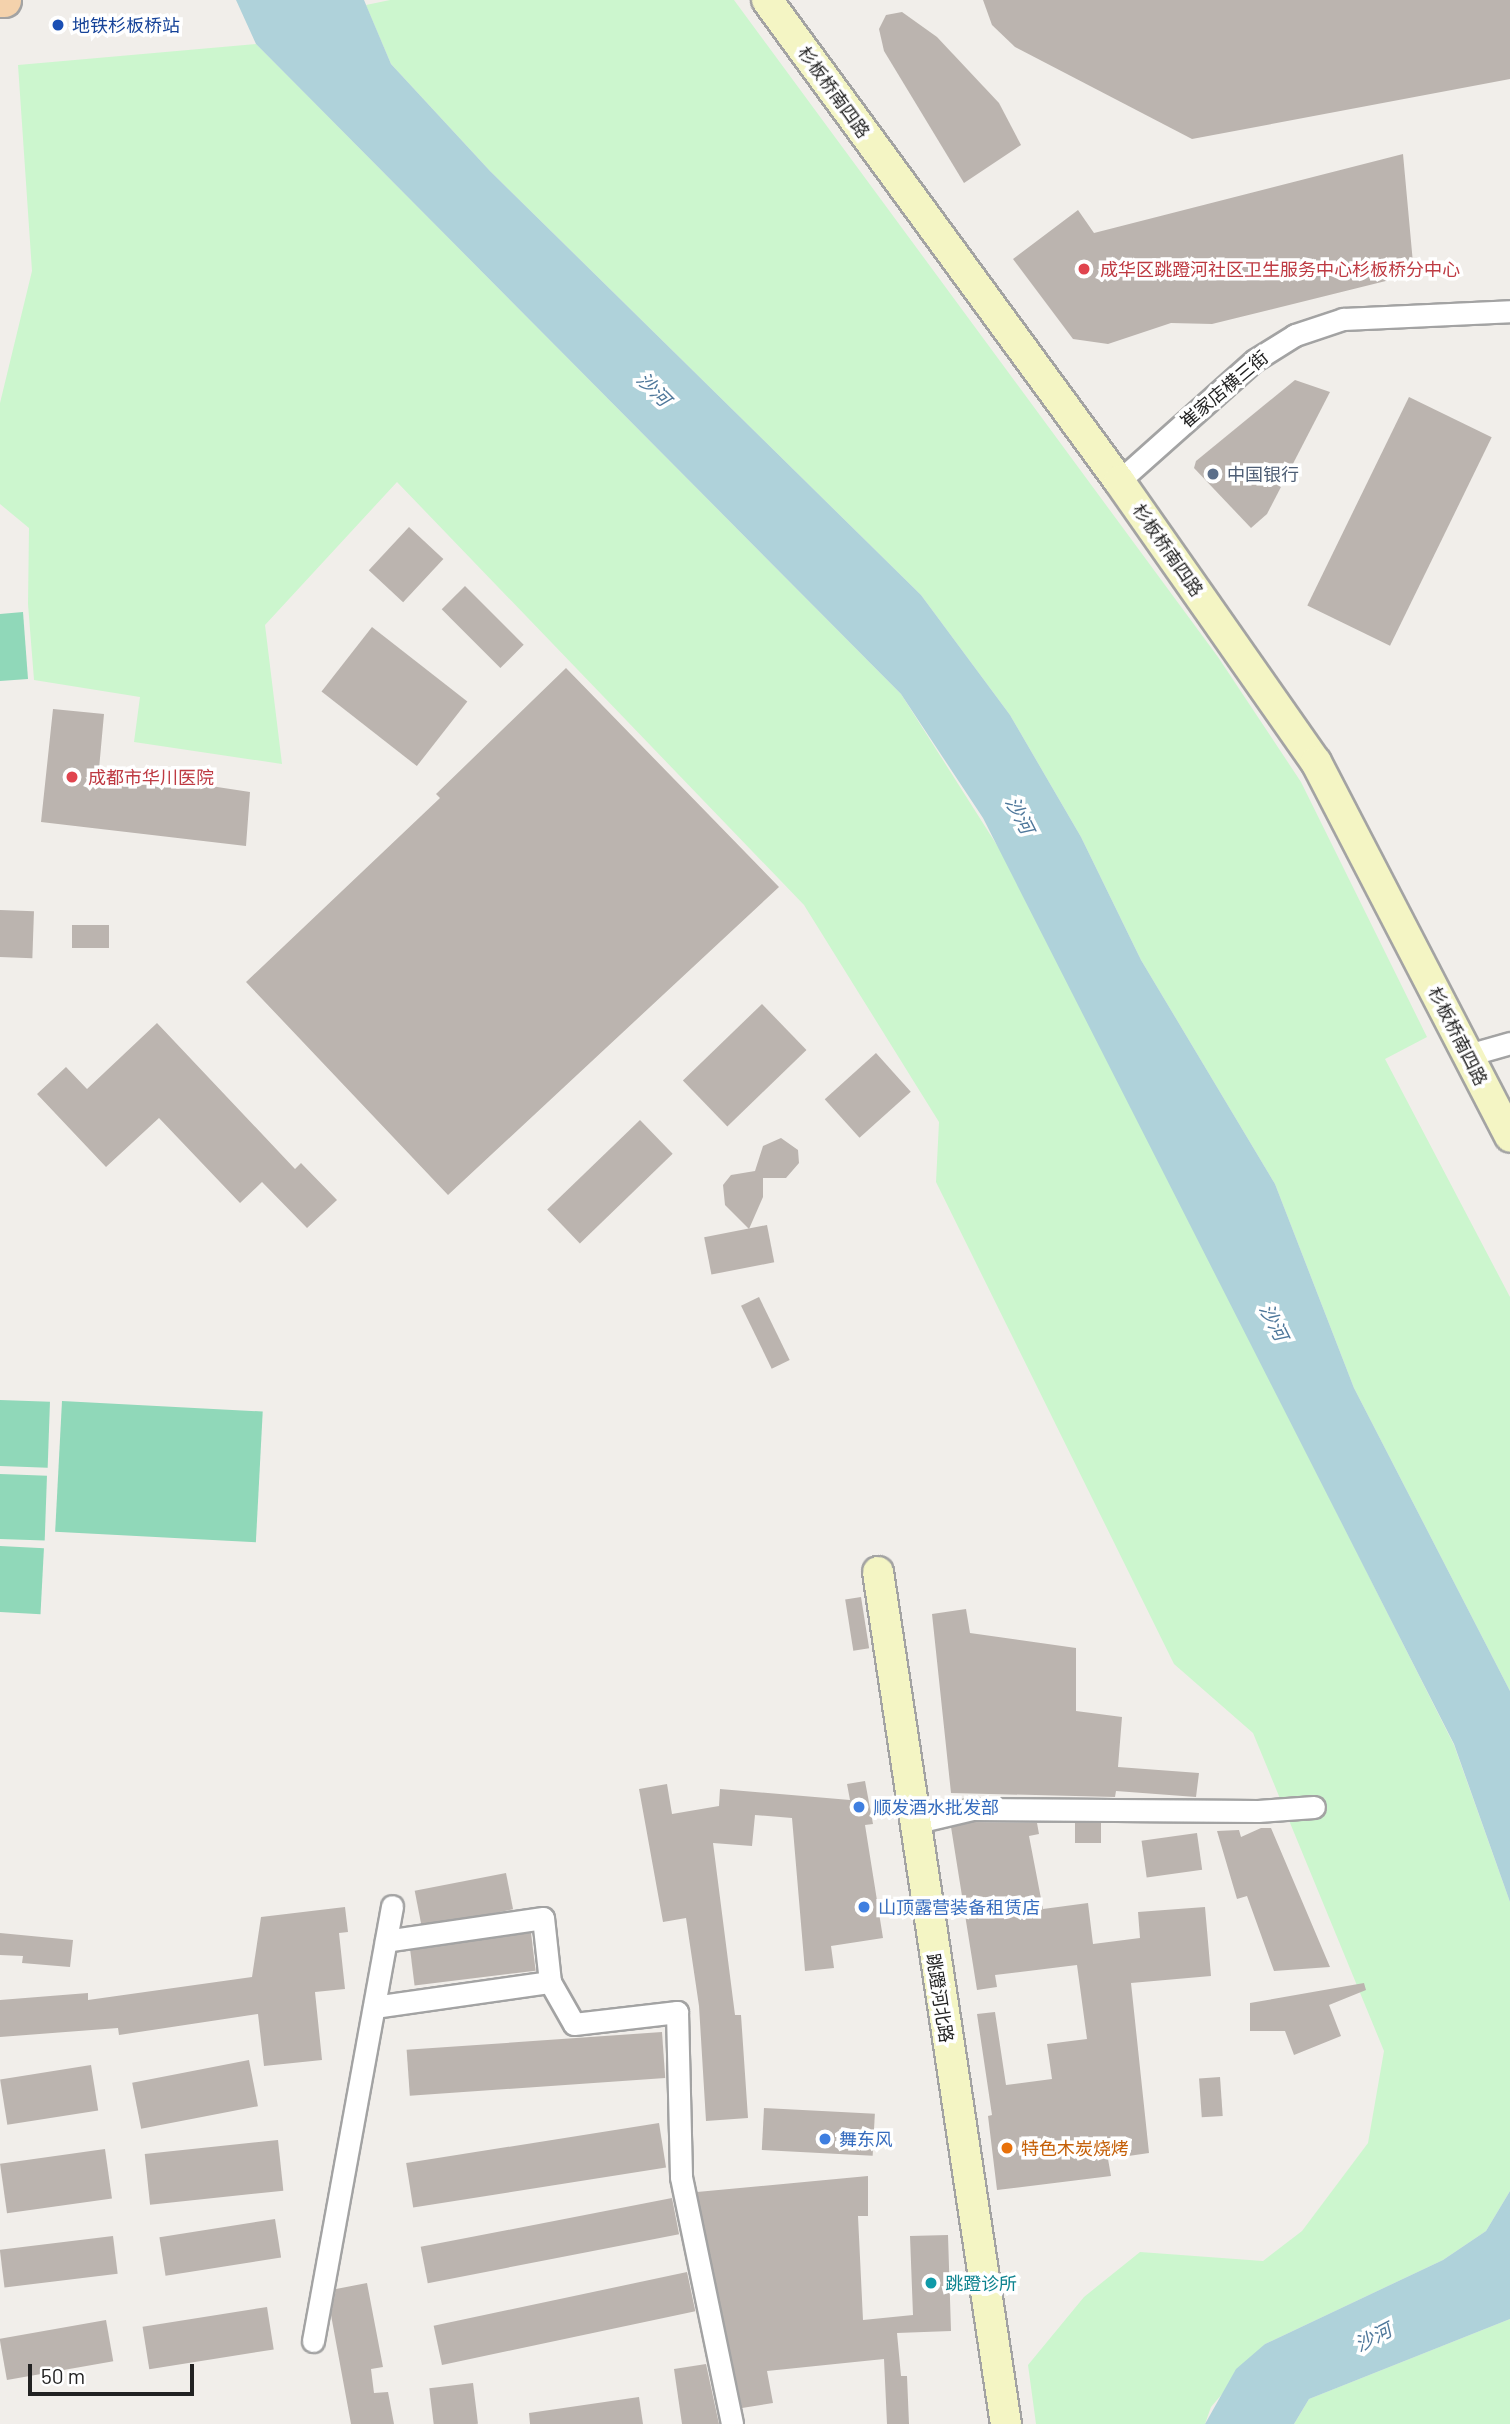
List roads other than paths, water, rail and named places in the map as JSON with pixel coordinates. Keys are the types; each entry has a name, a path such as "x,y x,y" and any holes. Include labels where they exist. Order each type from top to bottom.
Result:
{"street":[{"name":"杉板桥南四路","path":"767,0 1119,481 1316,762 1510,1138"},
{"name":"崔家店横三街","path":"1119,481 1255,360 1295,335 1343,319 1510,312"},
{"path":"1468,1055 1510,1043"},
{"name":"跳蹬河北路","path":"878,1572 913,1823 1006,2424"},
{"path":"913,1823 972,1809 1258,1811 1314,1807"},
{"path":"313,2341 392,1906"},
{"path":"386,1941 543,1918 551,1982 574,2025 677,2012 681,2177 732,2424"},
{"path":"374,2007 551,1982"}],"water":[{"name":"沙河","path":"236,0 364,0 391,64 490,171 921,595 1010,715 1081,837 1141,960 1275,1184 1354,1388 1510,1691 1510,1902 1454,1744 983,818 901,694 256,44"},
{"name":"沙河","path":"1510,2191 1510,2319 1309,2399 1294,2424 1205,2424 1236,2369 1265,2344 1443,2260 1486,2231"}],"place":[{"name":"地铁杉板桥站","path":"58,25"},
{"name":"成华区跳蹬河社区卫生服务中心杉板桥分中心","path":"1084,269"},
{"name":"中国银行","path":"1213,474"},
{"name":"成都市华川医院","path":"72,777"},
{"name":"顺发酒水批发部","path":"859,1807"},
{"name":"山顶露营装备租赁店","path":"864,1907"},
{"name":"舞东风","path":"825,2139"},
{"name":"特色木炭烧烤","path":"1007,2148"},
{"name":"跳蹬诊所","path":"931,2283"}]}
